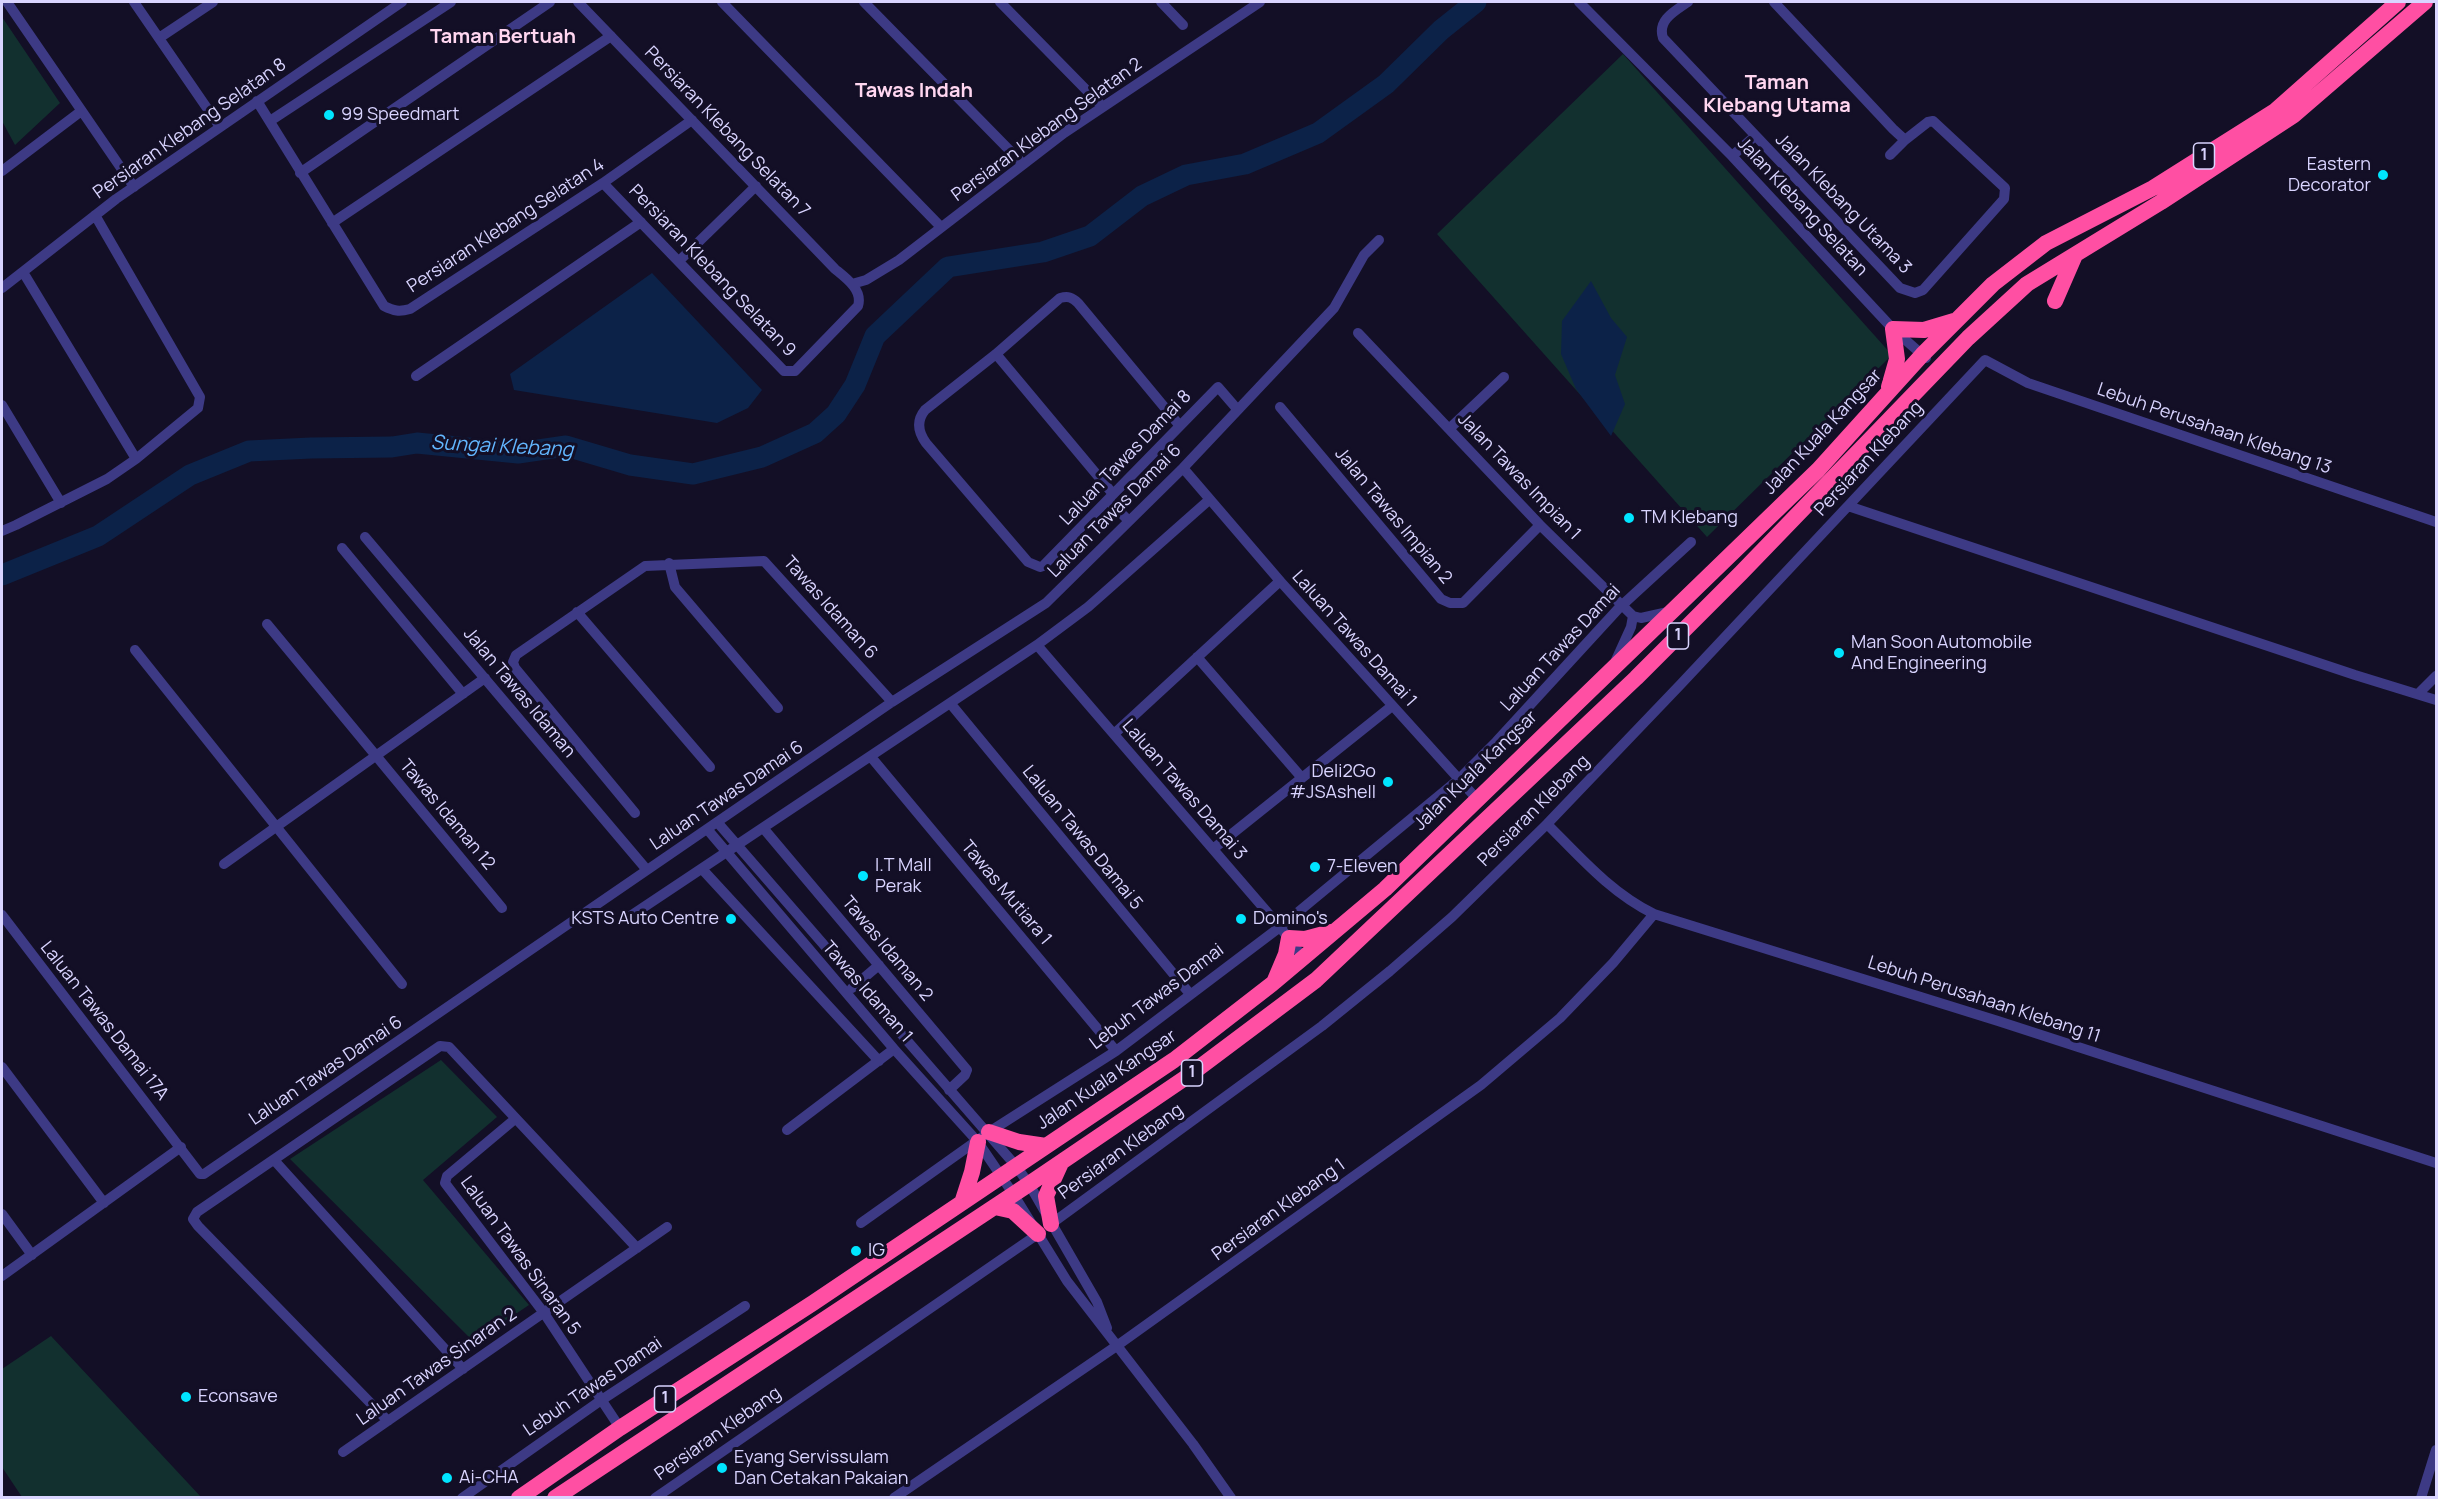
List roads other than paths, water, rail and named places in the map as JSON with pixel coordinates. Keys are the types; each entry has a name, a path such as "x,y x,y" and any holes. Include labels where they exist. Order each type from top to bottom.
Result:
{"highway":[{"name":"Jalan Kuala Kangsar","path":"519,1497 1174,1060 1304,959 1384,889 1818,470 1957,320 2018,263 2046,243 2153,188 2275,111 2398,2"},
{"name":"Jalan Kuala Kangsar","path":"555,1497 1014,1195 1188,1076 1288,1002 1354,946 1636,678 1977,330 2027,284 2161,202 2294,115 2425,2"},
{"path":"2055,301 2075,255"},
{"path":"1886,394 1897,359 1893,329 1924,330 1957,320"},
{"path":"1849,461 1854,448 1905,393 1924,356 1938,354 1977,330"},
{"path":"1272,984 1286,954 1285,933 1305,939 1338,929"},
{"path":"1288,1002 1304,975 1304,959 1314,962 1322,961 1344,946 1354,946"},
{"path":"962,1203 983,1137 1046,1146"},
{"path":"995,1207 1013,1211 1044,1228 1046,1196 1062,1162"}],"street":[{"path":"7,2 80,112 134,187"},
{"path":"134,2 220,127"},
{"path":"159,38 197,6 213,2"},
{"name":"Persiaran Klebang Selatan 8","path":"2,288 134,187 402,2"},
{"path":"270,121 451,2"},
{"path":"300,173 550,2"},
{"name":"Persiaran Klebang Selatan 7","path":"578,2 852,284"},
{"path":"722,2 941,227"},
{"path":"864,2 1023,164"},
{"path":"1000,2 1103,107"},
{"path":"1161,2 1183,24"},
{"name":"Persiaran Klebang Selatan 2","path":"852,284 866,280 899,260 1023,164 1103,107 1260,2"},
{"name":"Jalan Klebang Selatan","path":"1579,2 1732,156 1893,329 1924,356"},
{"name":"Jalan Klebang Utama 3","path":"1688,2 1663,22 1660,30 1663,38 1900,288 1915,292 1923,290 2004,199 2006,191 1932,121 1905,140"},
{"path":"1774,2 1905,140 1890,155"},
{"path":"332,223 611,36"},
{"name":"Persiaran Klebang Selatan 4","path":"257,101 384,306 402,311 410,309 603,183 692,120"},
{"path":"2,171 80,112"},
{"path":"1732,156 1755,136"},
{"name":"Persiaran Klebang Selatan 9","path":"603,183 784,371 792,372 858,306 860,298 852,284"},
{"path":"679,261 756,186"},
{"path":"2,531 107,479 136,459 198,408 200,397 95,215"},
{"path":"416,376 640,222"},
{"name":"Laluan Tawas Damai 6","path":"181,1147 200,1174 204,1174 892,702 1046,603 1183,468 1334,308 1364,255 1379,240"},
{"path":"22,272 136,459"},
{"path":"1130,521 996,354 1060,298 1069,297 1078,303 1180,426"},
{"name":"Jalan Tawas Impian 1","path":"1358,333 1540,525 1633,616"},
{"name":"Laluan Tawas Damai 8","path":"996,354 925,410 921,415 918,428 921,436 933,451 1028,562 1036,567 1043,566 1218,387 1237,409"},
{"name":"Persiaran Klebang","path":"657,1497 1044,1228 1356,999 1452,916 1547,824 1985,360"},
{"name":"Lebuh Perusahaan Klebang 13","path":"1985,360 2011,375 2045,389 2436,522"},
{"path":"1449,429 1504,377"},
{"path":"2,405 61,503"},
{"name":"Jalan Tawas Impian 2","path":"1280,407 1441,599 1450,603 1462,603 1540,525"},
{"name":"Laluan Tawas Damai 1","path":"1183,468 1280,581 1476,798"},
{"path":"626,919 727,854 1037,645 1088,607 1209,500"},
{"path":"1848,506 2233,635 2436,700"},
{"name":"Jalan Tawas Idaman","path":"365,537 647,870"},
{"name":"Laluan Tawas Damai","path":"1459,779 1622,605 1691,542"},
{"path":"342,548 463,694"},
{"name":"Tawas Idaman 6","path":"635,813 515,668 513,662 516,655 640,568 669,563 767,562 892,702"},
{"path":"669,563 675,587 778,708"},
{"path":"1114,734 1280,581"},
{"path":"577,612 710,767"},
{"path":"1613,666 1631,627 1633,616 1641,618 1669,612"},
{"path":"267,624 376,756 485,678"},
{"name":"Laluan Tawas Damai 3","path":"1037,645 1214,849 1304,959"},
{"path":"135,650 402,984"},
{"path":"1197,657 1302,778"},
{"path":"2418,694 2436,676"},
{"name":"Laluan Tawas Damai 5","path":"950,703 1190,994"},
{"path":"1214,849 1392,706"},
{"name":"Tawas Idaman 12","path":"224,864 376,756 502,908"},
{"name":"Tawas Mutiara 1","path":"871,757 1116,1051"},
{"name":"Lebuh Tawas Damai","path":"861,1223 983,1137 1116,1051 1190,994 1285,933 1459,779"},
{"name":"Tawas Idaman 1","path":"718,822 949,1090 983,1137 1001,1176 1014,1195 1044,1228"},
{"name":"Lebuh Perusahaan Klebang 11","path":"1547,824 1613,889 1630,902 1654,914 1998,1021 2436,1163"},
{"name":"Tawas Idaman 2","path":"764,828 967,1070 965,1076 949,1090"},
{"name":"Tawas Idaman 1","path":"707,829 894,1049 983,1137 1016,1166 1029,1184 1044,1228"},
{"path":"702,869 879,1061"},
{"name":"Persiaran Klebang 1","path":"894,1497 1118,1346 1481,1085 1560,1018 1613,963 1654,914"},
{"name":"Laluan Tawas Damai 17A","path":"2,915 181,1147"},
{"path":"846,993 879,965"},
{"path":"388,1421 198,1226 194,1219 197,1212 440,1046 444,1046 450,1047 637,1248"},
{"path":"787,1130 894,1049"},
{"path":"2,1067 104,1203"},
{"name":"Laluan Tawas Sinaran 5","path":"515,1119 447,1176 446,1183 544,1313 620,1428"},
{"path":"2,1276 181,1147"},
{"path":"274,1160 463,1369"},
{"path":"2,1214 32,1255"},
{"name":"Laluan Tawas Sinaran 2","path":"343,1452 667,1227"},
{"path":"1044,1228 1097,1302 1109,1334"},
{"path":"1044,1228 1067,1281 1231,1497"},
{"name":"Lebuh Tawas Damai","path":"462,1497 600,1401 745,1306"},
{"path":"2421,1497 2436,1450"}],"water":[{"path":"652,273 762,390 748,408 717,423 514,390 510,374"},
{"path":"1591,281 1611,318 1627,337 1615,375 1625,404 1611,436 1576,389 1561,354 1562,321"}],"waterway":[{"name":"Sungai Klebang","path":"2,575 98,536 190,475 249,451 392,447 417,443 518,453 566,446 630,465 693,474 762,457 815,433 836,414 855,385 875,336 948,267 1043,252 1090,236 1142,196 1186,175 1245,164 1318,133 1386,84 1441,30 1476,2"}],"place":[{"name":"99 Speedmart","path":"329,115"},
{"name":"Eastern Decorator","path":"2383,175"},
{"name":"TM Klebang","path":"1629,518"},
{"name":"Man Soon Automobile And Engineering","path":"1839,653"},
{"name":"Deli2Go #JSAshell","path":"1388,782"},
{"name":"7-Eleven","path":"1315,867"},
{"name":"I.T Mall Perak","path":"863,876"},
{"name":"KSTS Auto Centre","path":"731,919"},
{"name":"Domino's","path":"1241,919"},
{"name":"IG","path":"856,1251"},
{"name":"Econsave","path":"186,1397"},
{"name":"Eyang Servissulam Dan Cetakan Pakaian","path":"722,1468"},
{"name":"Ai-CHA","path":"447,1478"}],"district":[{"name":"Taman Bertuah","path":"503,37"},
{"name":"Tawas Indah","path":"914,91"},
{"name":"Taman Klebang Utama","path":"1777,94"}]}
